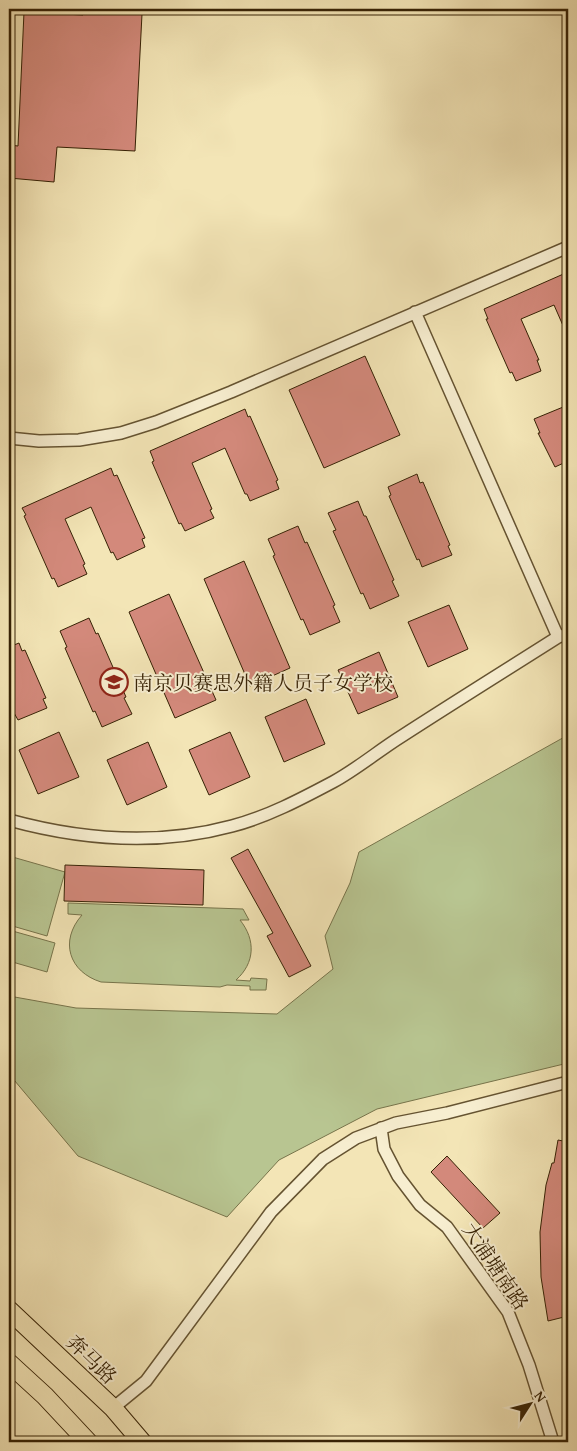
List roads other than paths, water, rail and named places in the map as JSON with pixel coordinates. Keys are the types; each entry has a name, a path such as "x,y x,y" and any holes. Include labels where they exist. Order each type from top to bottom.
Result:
{"main road":[{"name":"奔马路","path":"9,1310 113,1408 142,1442"},
{"path":"9,1362 45,1396 88,1442"}],"street":[{"path":"9,438 39,441 79,440 121,433 156,422 231,392 568,247"},
{"path":"9,820 77,836 128,839 177,837 233,826 282,808 334,782 399,737 563,635 415,312"},
{"path":"113,1408 146,1381 271,1212 323,1159 356,1138 396,1122 447,1113 568,1082"},
{"name":"大浦塘南路","path":"381,1128 384,1149 398,1176 420,1205 448,1227 508,1312 529,1365 553,1442"}],"place":[{"name":"南京贝赛思外籍人员子女学校","path":"114,682"}]}
